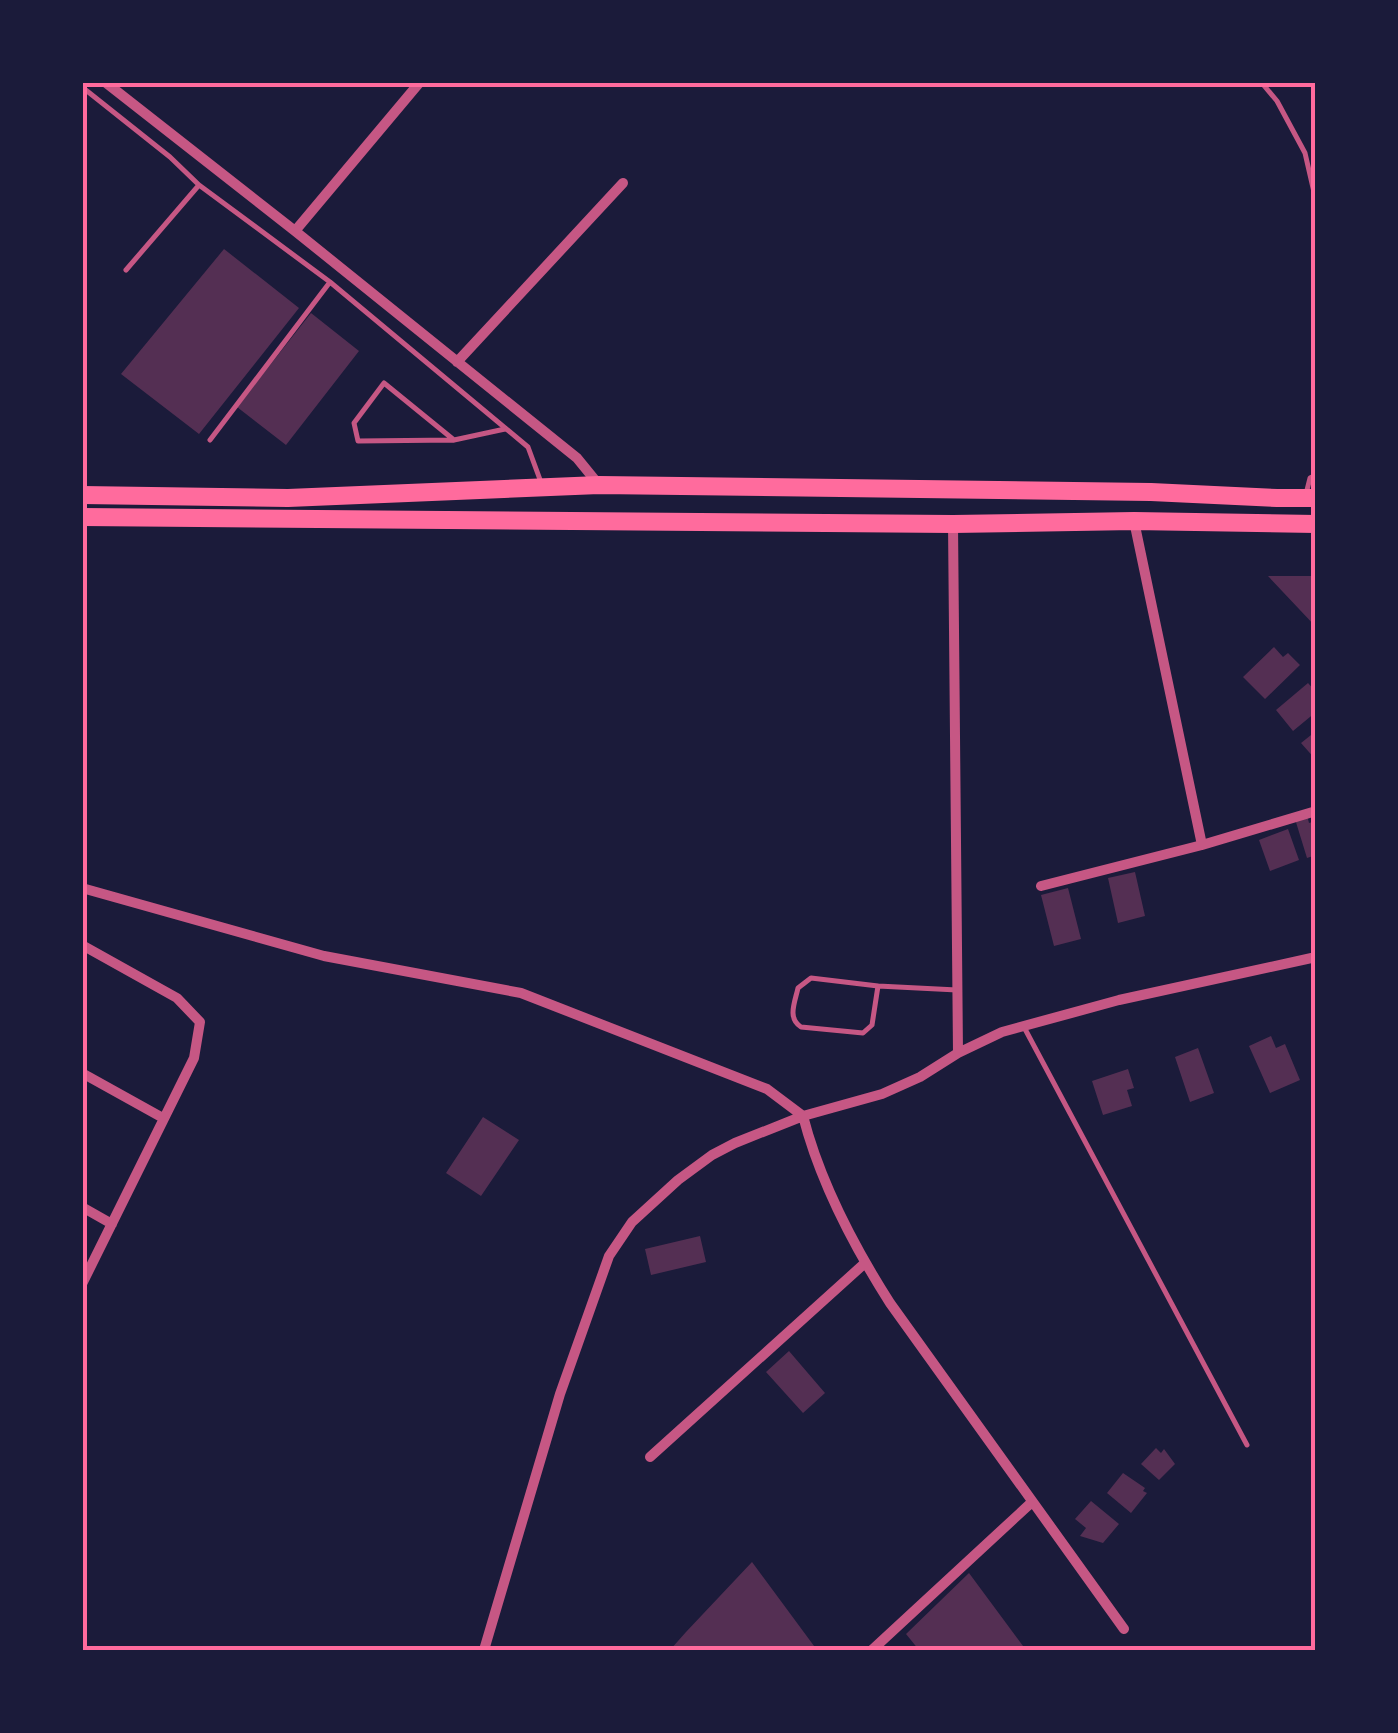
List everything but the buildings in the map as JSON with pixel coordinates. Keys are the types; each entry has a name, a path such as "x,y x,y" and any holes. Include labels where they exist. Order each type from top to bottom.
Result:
{"highway":[{"path":"82,495 288,498 598,485 1151,492 1310,498"},
{"path":"82,518 1316,524"}],"street":[{"path":"104,82 577,458 598,485"},
{"path":"295,231 420,82"},
{"path":"457,362 623,183"},
{"path":"1134,521 1202,845"},
{"path":"953,524 958,1052"},
{"path":"1041,886 1316,811"},
{"path":"82,888 324,956 521,993 767,1089 802,1116 812,1154 865,1264 890,1303 1124,1629"},
{"path":"82,946 177,998 200,1022 194,1058 82,1284"},
{"path":"484,1650 560,1394 609,1256 632,1222 678,1180 735,1143 802,1116 882,1094 1002,1032 1118,1000 1316,957"},
{"path":"82,1073 164,1118"},
{"path":"82,1207 112,1224"},
{"path":"650,1457 865,1264"},
{"path":"872,1650 1032,1502"}],"lane":[{"path":"1261,82 1278,101 1305,152 1316,201"},
{"path":"82,87 170,156 199,186 330,282 528,447 542,487"},
{"path":"126,270 199,186"},
{"path":"210,440 330,282"},
{"path":"454,440 384,383 354,424 358,441 454,440 506,428"},
{"path":"1310,498 1310,478 1316,476"},
{"path":"878,986 872,1025 863,1033 801,1027 792,1016 798,988 810,978 957,990"},
{"path":"1024,1026 1247,1445"}]}
